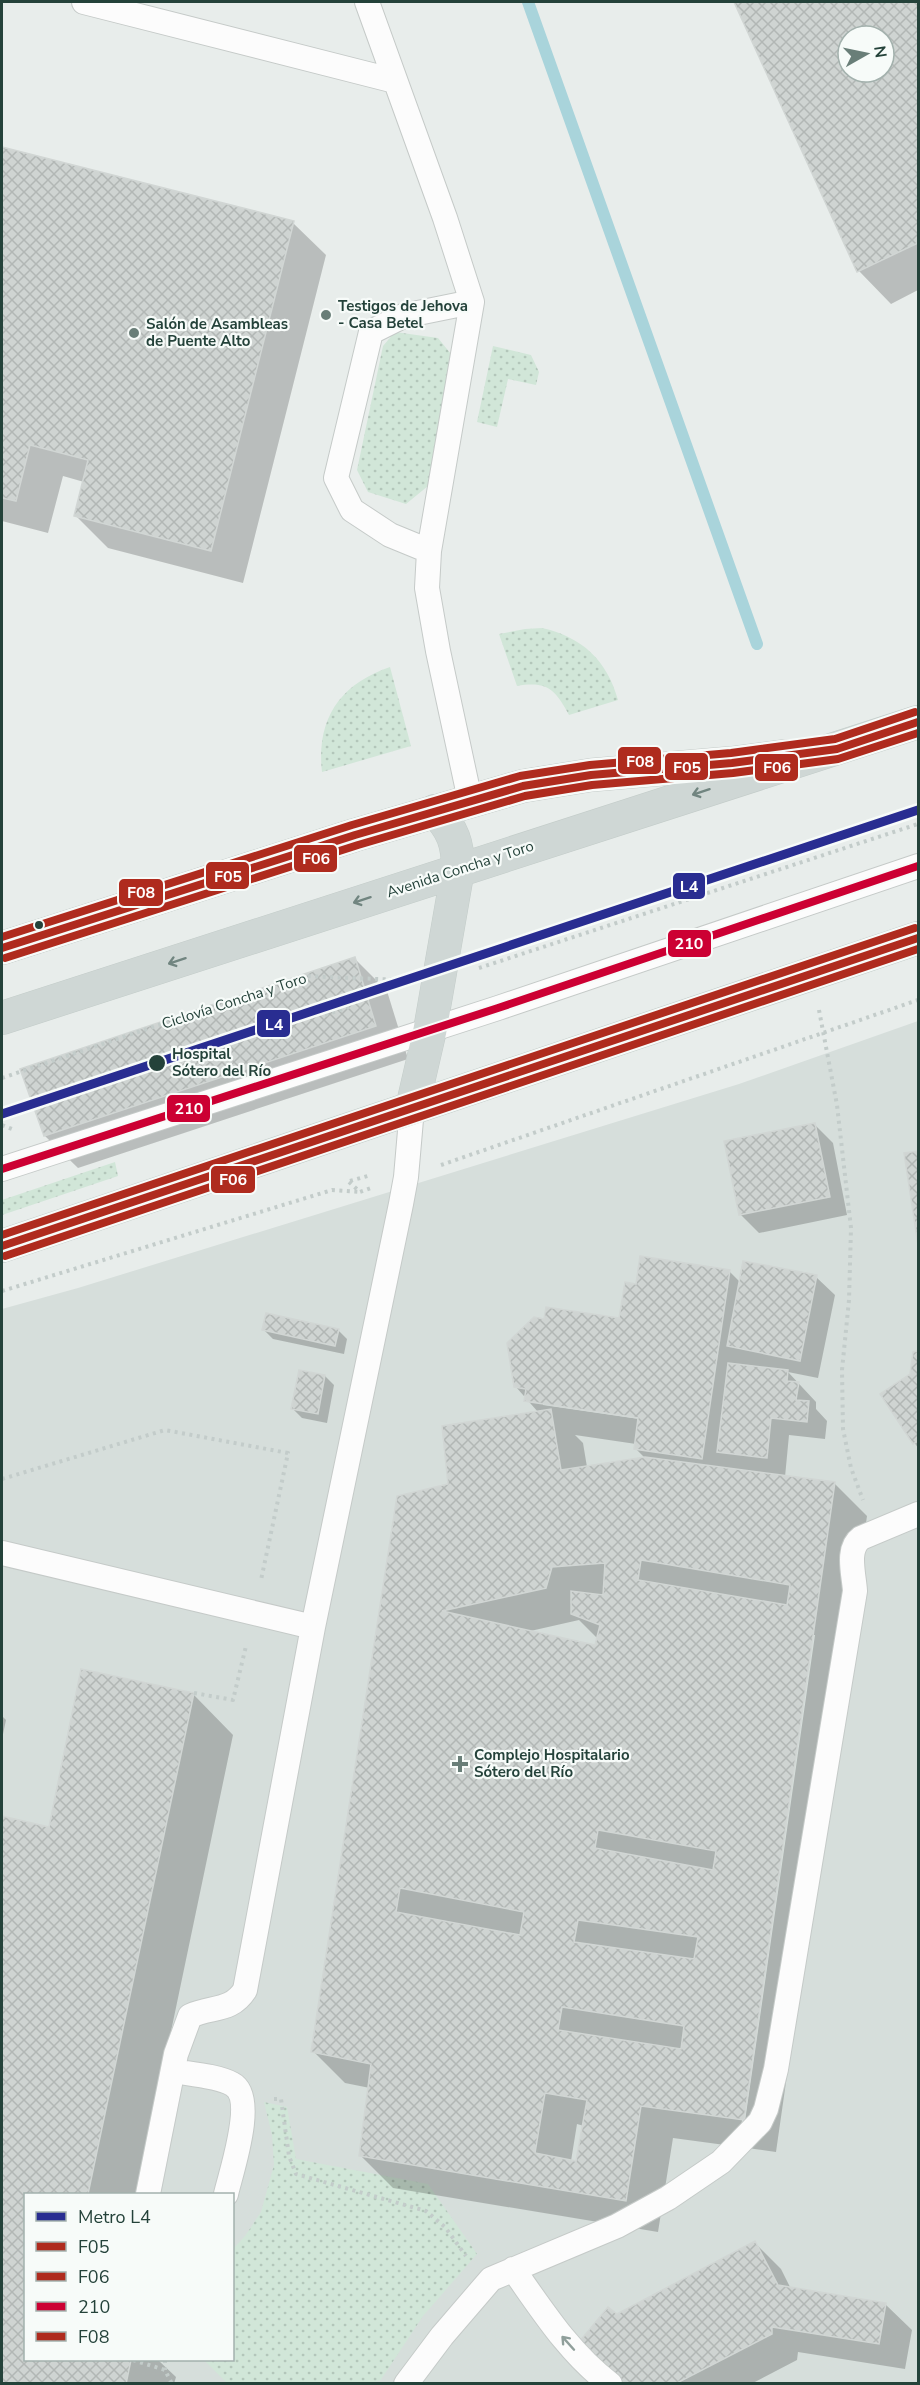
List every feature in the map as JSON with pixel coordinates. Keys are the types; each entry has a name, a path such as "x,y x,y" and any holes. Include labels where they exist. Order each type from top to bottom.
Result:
{"main road":[{"name":"Avenida Concha y Toro","path":"2,1018 918,722"},
{"path":"412,1108 430,1030 458,869 458,852 454,835 447,823 435,811"},
{"path":"2,1246 918,938"}],"street":[{"path":"2,948 470,800 557,779 732,763 837,749"}],"lane":[{"path":"84,2 395,81"},
{"path":"367,2 445,218 472,302 429,551 427,588 470,800"},
{"path":"429,551 390,536 352,510 336,478 371,332 404,316 472,302"},
{"path":"2,1168 430,1030 918,866"},
{"path":"148,2193 173,2070 182,2034 190,2016 203,2010 232,2005 238,2001 244,1990 313,1627 406,1177 412,1108"},
{"path":"406,2384 486,2283 513,2269 617,2226 668,2198 721,2162 760,2122 766,2109 776,2069 855,1591 852,1549 861,1538 918,1514"},
{"path":"2,1553 313,1627"},
{"path":"173,2070 234,2084 240,2090 244,2116 226,2193"},
{"path":"513,2269 553,2327 595,2373 610,2384"}],"path":[{"name":"Ciclovía Concha y Toro","path":"2,1078 303,976 439,982 918,824"},
{"path":"811,974 824,1033 843,1144 851,1228 849,1300 842,1370 843,1429 851,1468 875,1531"},
{"path":"406,1177 918,1000"},
{"path":"325,1015 352,1006"},
{"path":"349,1182 376,1174"},
{"path":"2,1292 332,1190 360,1191"},
{"path":"2,1479 165,1430 288,1453"},
{"path":"243,2100 281,2099 290,2156 296,2174 426,2211 445,2227 486,2283"},
{"path":"136,2361 165,2370"},
{"path":"165,2361 165,2370 172,2384"}],"shaded area":[{"name":"Complejo Hospitalario Sótero del Río","path":"918,1021 918,2383 2,2384 2,1309 78,1288 739,1084"}],"green space":[{"path":"395,332 438,338 451,354 428,486 406,504 368,492 357,470 383,346"},
{"path":"493,346 531,355 539,372 536,385 508,379 497,427 477,422"},
{"path":"542,628 569,637 591,652 607,673 618,700 569,715 559,699 549,689 536,685 517,686 499,634"},
{"path":"390,667 411,746 322,772 323,736 335,706 357,683"},
{"path":"115,1162 118,1176 2,1215 2,1200"},
{"path":"264,2102 287,2107 296,2159 428,2184 477,2254 423,2316 380,2381 364,2384 227,2383 205,2361 234,2361 234,2248 261,2212 274,2165 272,2135"}],"building":[{"path":"734,2 918,2 918,243 857,272"},
{"name":"Salón de Asambleas de Puente Alto","path":"2,147 294,221 211,551 74,516 88,460 30,445 16,501 2,498"},
{"path":"355,957 376,1026 44,1136 20,1069"},
{"path":"815,1123 830,1197 739,1215 724,1141"},
{"path":"918,1151 918,1245 904,1153"},
{"path":"640,1256 730,1270 702,1459 634,1449 638,1418 524,1401 526,1389 514,1387 507,1343 534,1317 544,1319 546,1307 619,1318 625,1282 636,1284"},
{"path":"743,1261 817,1275 800,1361 727,1346"},
{"path":"266,1313 339,1329 335,1346 262,1330"},
{"path":"918,1351 918,1441 913,1444 880,1394 910,1374 913,1352"},
{"path":"728,1363 788,1370 787,1381 799,1382 796,1400 809,1401 807,1422 771,1418 767,1458 717,1452"},
{"path":"299,1370 325,1375 318,1414 291,1409"},
{"path":"551,1409 561,1470 645,1457 835,1482 744,2120 641,2106 626,2201 359,2156 371,2064 311,2052 397,1496 448,1484 442,1426","holes":["641,1560 790,1585 787,1605 638,1580","605,1563 603,1595 571,1591 571,1614 600,1625 595,1645 442,1611 546,1588 552,1567","598,1830 716,1851 713,1870 595,1848","400,1888 524,1912 520,1935 396,1912","578,1920 698,1937 694,1959 574,1942","562,2007 684,2026 681,2049 558,2030","545,2093 587,2100 576,2161 535,2153"]},
{"path":"81,1669 194,1693 88,2193 24,2193 24,2361 131,2361 126,2384 2,2384 2,1816 49,1827"},
{"path":"755,2241 778,2285 886,2303 879,2344 772,2327 772,2334 675,2384 618,2384 575,2347 608,2307 617,2314"}],"waterway":[{"path":"528,2 757,644"}],"metro line":[{"name":"L4","path":"2,1114 918,810"}],"transit line":[{"name":"F08","path":"2,937 352,825 520,776 590,765 731,753 835,739 915,712"},
{"name":"F05","path":"2,948 355,835 523,786 591,775 732,763 837,749 918,722"},
{"name":"F06","path":"5,958 358,845 525,796 592,785 733,773 838,759 918,733"},
{"name":"210","path":"2,1169 498,1008 918,866"},
{"name":"F08","path":"2,1235 915,928"},
{"name":"F05","path":"2,1246 918,938"},
{"name":"F06","path":"5,1256 918,949"}],"place":[{"name":"Testigos de Jehova - Casa Betel","path":"326,315"},
{"name":"Salón de Asambleas de Puente Alto","path":"134,333"},
{"name":"Hospital Sótero del Río","path":"157,1063"},
{"name":"Complejo Hospitalario Sótero del Río","path":"460,1764"}]}
